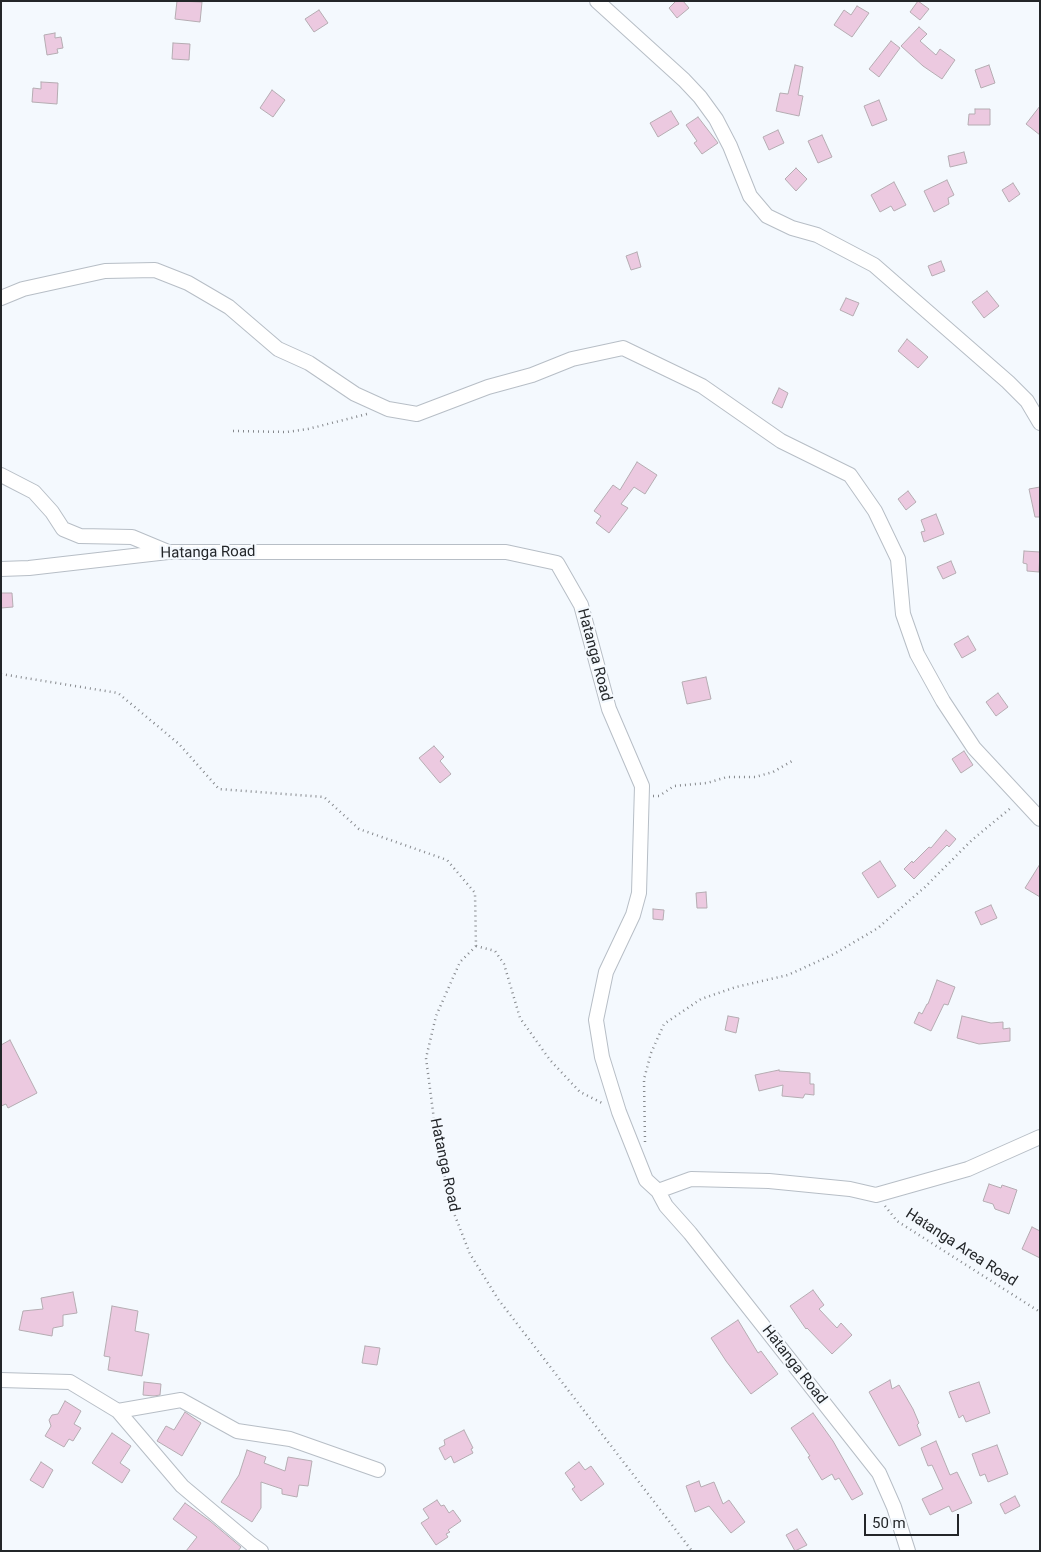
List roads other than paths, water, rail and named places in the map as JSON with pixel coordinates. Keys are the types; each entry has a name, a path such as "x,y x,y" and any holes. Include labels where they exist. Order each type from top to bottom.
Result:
{"street":[{"path":"596,1 684,80 700,97 716,119 730,146 750,196 767,216 792,228 818,235 874,265 1008,382 1027,401 1040,423"},
{"path":"1,298 22,289 106,271 155,270 188,283 229,307 278,349 309,363 355,394 388,409 417,414 488,387 532,375 572,359 623,348 702,386 781,441 850,475 875,511 898,560 903,614 917,654 943,701 974,748 1040,819"},
{"path":"1,475 34,492 52,512 62,529 80,536 132,537 168,552"},
{"name":"Hatanga Road","path":"1,569 29,568 168,552 506,552 557,563 581,605 609,709 642,786 639,893 634,915 606,972 596,1020 602,1057 619,1112 646,1180 658,1191 666,1206 879,1473 894,1507 908,1551"},
{"path":"658,1191 691,1179 769,1181 850,1190 876,1195 968,1169 1040,1137"},
{"path":"1,1380 70,1382 118,1411 182,1486 261,1551"},
{"path":"118,1411 181,1400 237,1431 290,1439 378,1470"}]}
